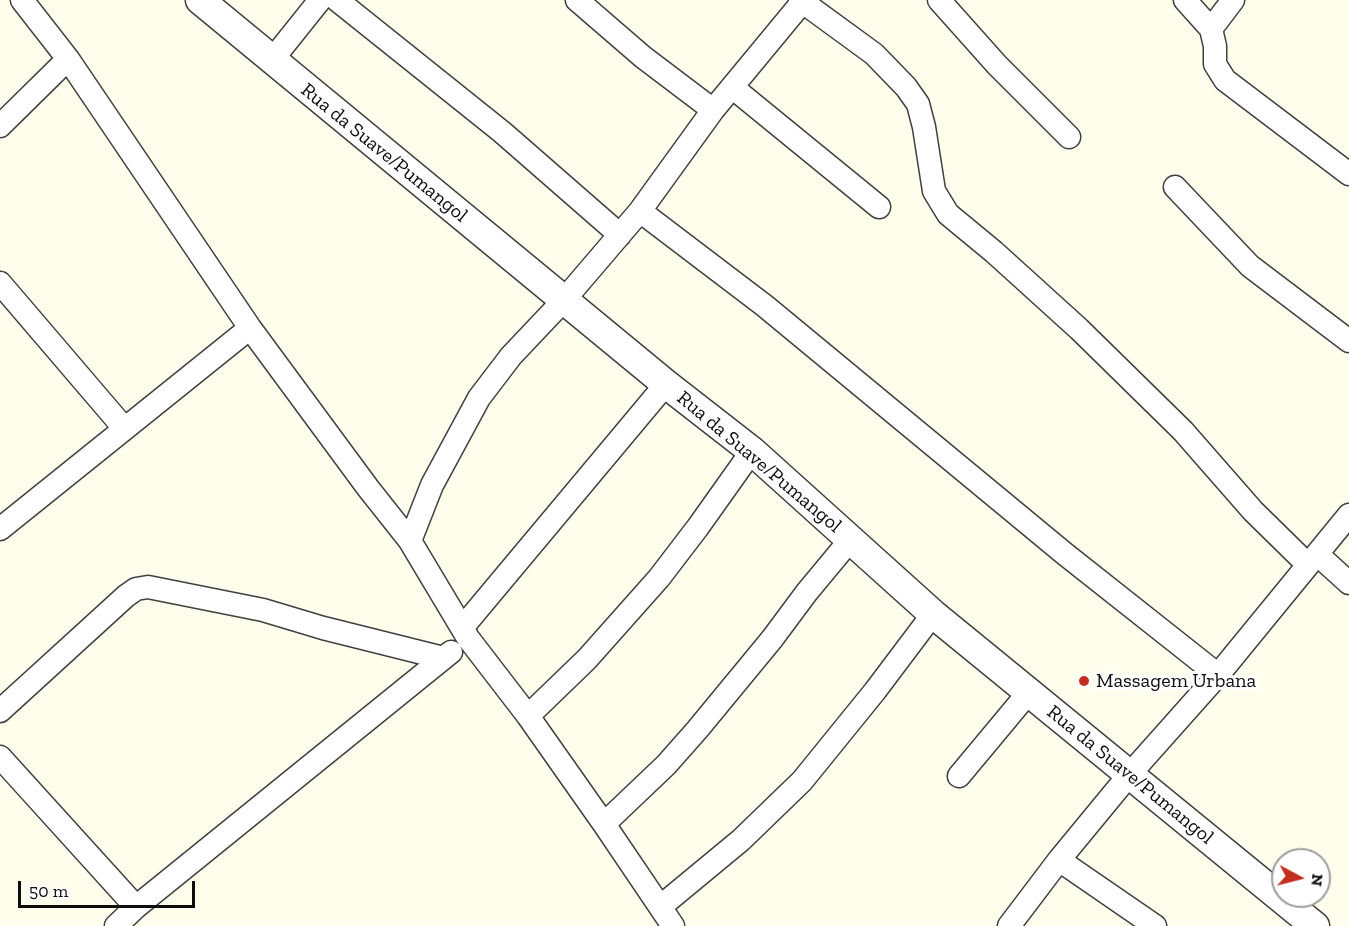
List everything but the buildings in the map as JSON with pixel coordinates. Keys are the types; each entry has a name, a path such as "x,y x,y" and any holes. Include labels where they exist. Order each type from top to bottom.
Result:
{"street":[{"path":"22,0 68,59 250,328 410,541 465,633 528,716 673,926"},
{"name":"Rua da Suave/Pumangol","path":"200,0 666,384 752,452 933,614 1315,926"},
{"path":"272,60 320,0"},
{"path":"337,0 502,132 620,235"},
{"path":"577,0 643,57 713,110"},
{"path":"939,0 997,65 1069,137"},
{"path":"1185,0 1211,29 1215,46 1215,64 1225,80 1349,174"},
{"path":"1211,29 1233,0"},
{"path":"410,541 432,485 478,398 511,356 564,300 640,211 713,110 802,1 874,54 912,95 918,104 924,127 934,191 948,214 1079,329 1183,431 1253,511 1312,559 1349,583"},
{"path":"0,126 68,59"},
{"path":"732,87 879,207"},
{"path":"1175,187 1250,266 1349,341"},
{"path":"640,211 765,306 1065,554 1218,675"},
{"path":"0,283 124,428"},
{"path":"2,523 250,328"},
{"path":"116,926 136,907 443,658 666,384"},
{"path":"528,716 587,659 658,578 752,452"},
{"path":"1010,926 1059,860 1129,775 1218,675 1349,515"},
{"path":"604,824 666,765 697,730 850,539"},
{"path":"0,711 126,596 136,589 148,587 262,610 443,658"},
{"path":"660,907 741,840 801,781 933,614"},
{"path":"959,776 1029,692"},
{"path":"0,758 136,907"},
{"path":"1059,860 1155,926"}],"place":[{"name":"Massagem Urbana","path":"1084,681"}]}
